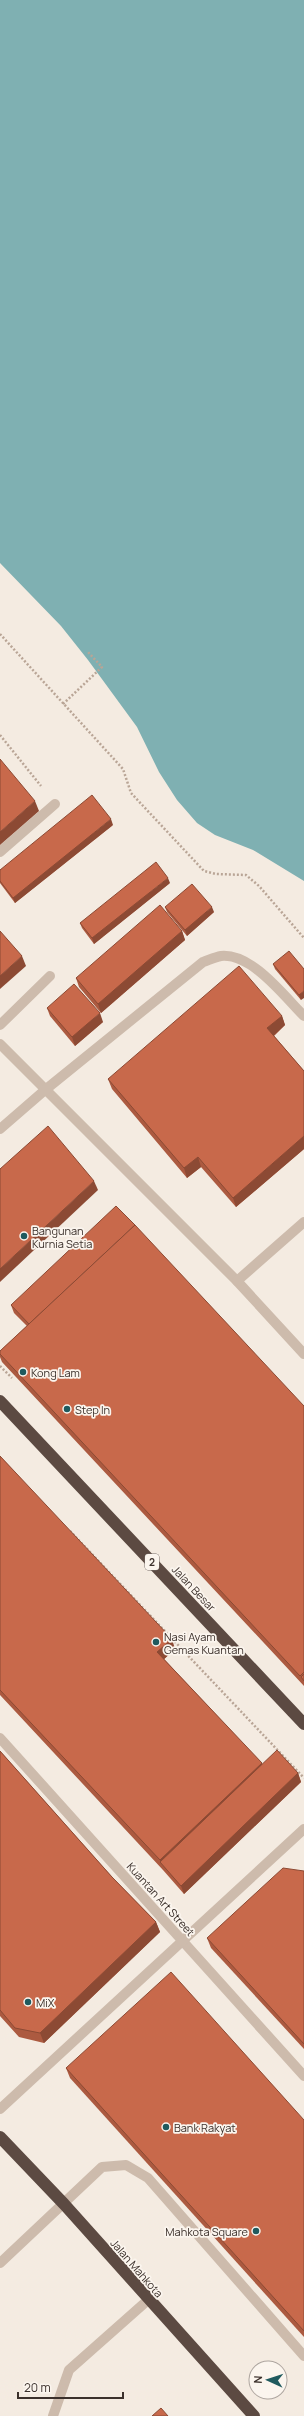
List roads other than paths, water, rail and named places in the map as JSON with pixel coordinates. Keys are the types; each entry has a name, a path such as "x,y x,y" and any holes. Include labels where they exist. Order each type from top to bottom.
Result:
{"highway":[{"name":"Jalan Besar","path":"0,1401 304,1724"},
{"name":"Jalan Mahkota","path":"0,2137 64,2204 148,2300 254,2416"}],"street":[{"path":"0,852 55,804"},
{"path":"0,1129 45,1090 203,962 221,956 240,959 256,968 304,1016"},
{"path":"0,1025 50,976"},
{"path":"0,1044 237,1281 304,1354"},
{"path":"237,1281 304,1222"},
{"name":"Kuantan Art Street","path":"0,1738 304,2076"},
{"path":"0,2109 304,1829"},
{"path":"0,2263 102,2168 126,2165 148,2178 304,2356"},
{"path":"53,2416 69,2370 148,2300"}],"water":[{"path":"0,0 304,0 304,881 253,850 215,835 197,823 177,800 159,772 137,727 88,660 61,626 0,563"}],"place":[{"name":"Bangunan Kurnia Setia","path":"24,1236"},
{"name":"Kong Lam","path":"23,1372"},
{"name":"Step In","path":"67,1409"},
{"name":"Nasi Ayam Gemas Kuantan","path":"156,1642"},
{"name":"MiX","path":"28,2002"},
{"name":"Bank Rakyat","path":"166,2127"},
{"name":"Mahkota Square","path":"256,2231"}]}
